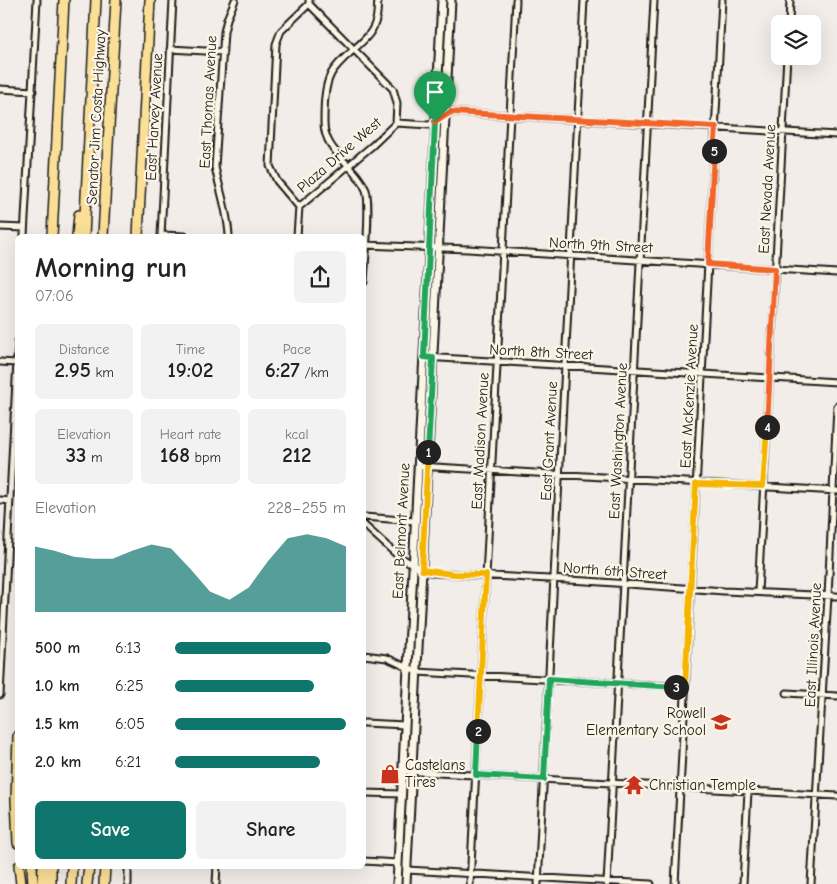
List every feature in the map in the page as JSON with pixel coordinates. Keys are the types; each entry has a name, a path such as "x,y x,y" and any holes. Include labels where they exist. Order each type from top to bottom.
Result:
{"highway":[{"path":"52,234 64,0"},
{"name":"Senator Jim Costa Highway","path":"84,234 96,0"},
{"name":"Senator Jim Costa Highway","path":"104,234 116,0"},
{"path":"138,234 150,0"},
{"path":"46,234 58,112"},
{"path":"77,234 90,113"},
{"path":"142,182 144,234"},
{"path":"19,869 21,884"},
{"path":"24,869 25,884"},
{"path":"32,869 33,884"},
{"path":"42,884 43,869"},
{"path":"51,869 51,884"},
{"path":"71,884 72,869"},
{"path":"82,884 83,869"},
{"path":"87,884 89,869"},
{"path":"104,884 105,869"}],"main road":[{"name":"East Belmont Avenue","path":"397,884 442,0"},
{"name":"East Belmont Avenue","path":"406,884 451,0"},
{"path":"402,794 406,798 408,837"}],"street":[{"path":"24,234 37,0"},
{"name":"East Harvey Avenue","path":"161,234 173,0"},
{"name":"East Thomas Avenue","path":"229,234 228,220 215,168 226,25 236,0"},
{"path":"366,234 366,191 359,178 331,145 324,123 328,79 336,66 374,28 378,0"},
{"name":"East Madison Avenue","path":"470,884 516,0"},
{"name":"East Grant Avenue","path":"538,881 584,0"},
{"name":"East Washington Avenue","path":"607,883 654,0"},
{"name":"East McKenzie Avenue","path":"675,884 722,0"},
{"path":"789,15 790,0"},
{"path":"298,234 299,207 273,174 270,166 270,155 276,44 281,31 309,2 393,89 397,102 396,123 430,124 451,112 837,135"},
{"path":"170,49 223,52"},
{"name":"East Nevada Avenue","path":"758,592 786,65"},
{"path":"0,89 33,91"},
{"name":"Plaza Drive West","path":"299,207 373,145 396,123"},
{"path":"0,227 24,228"},
{"name":"North 9th Street","path":"366,245 468,249 837,273"},
{"name":"North 8th Street","path":"424,357 837,382"},
{"path":"0,362 15,363"},
{"path":"0,695 1,636 15,386"},
{"name":"East Illinois Avenue","path":"811,884 835,491 837,406"},
{"path":"418,466 835,491"},
{"path":"0,500 10,500"},
{"path":"366,517 415,520"},
{"path":"366,527 393,552 422,570"},
{"name":"North 6th Street","path":"422,570 452,574 691,589 837,596"},
{"path":"366,655 387,658 417,672 685,687"},
{"path":"787,693 837,696"},
{"path":"366,723 405,725"},
{"path":"403,771 837,796"},
{"path":"744,884 748,791"},
{"path":"366,792 402,794"},
{"path":"366,861 398,862"},
{"path":"128,869 128,884"},
{"path":"216,884 217,869"},
{"path":"407,870 538,881 651,884"}],"place":[{"name":"Rowell Elementary School","path":"721,722"},
{"name":"Castelans Tires","path":"390,774"},
{"name":"Christian Temple","path":"634,785"}],"route":[{"path":"451,112 716,127 708,264 775,269 763,486 696,484 685,687 549,679 544,779 476,775 486,575 435,573 422,570 433,358 424,357 435,122 451,112"}]}
